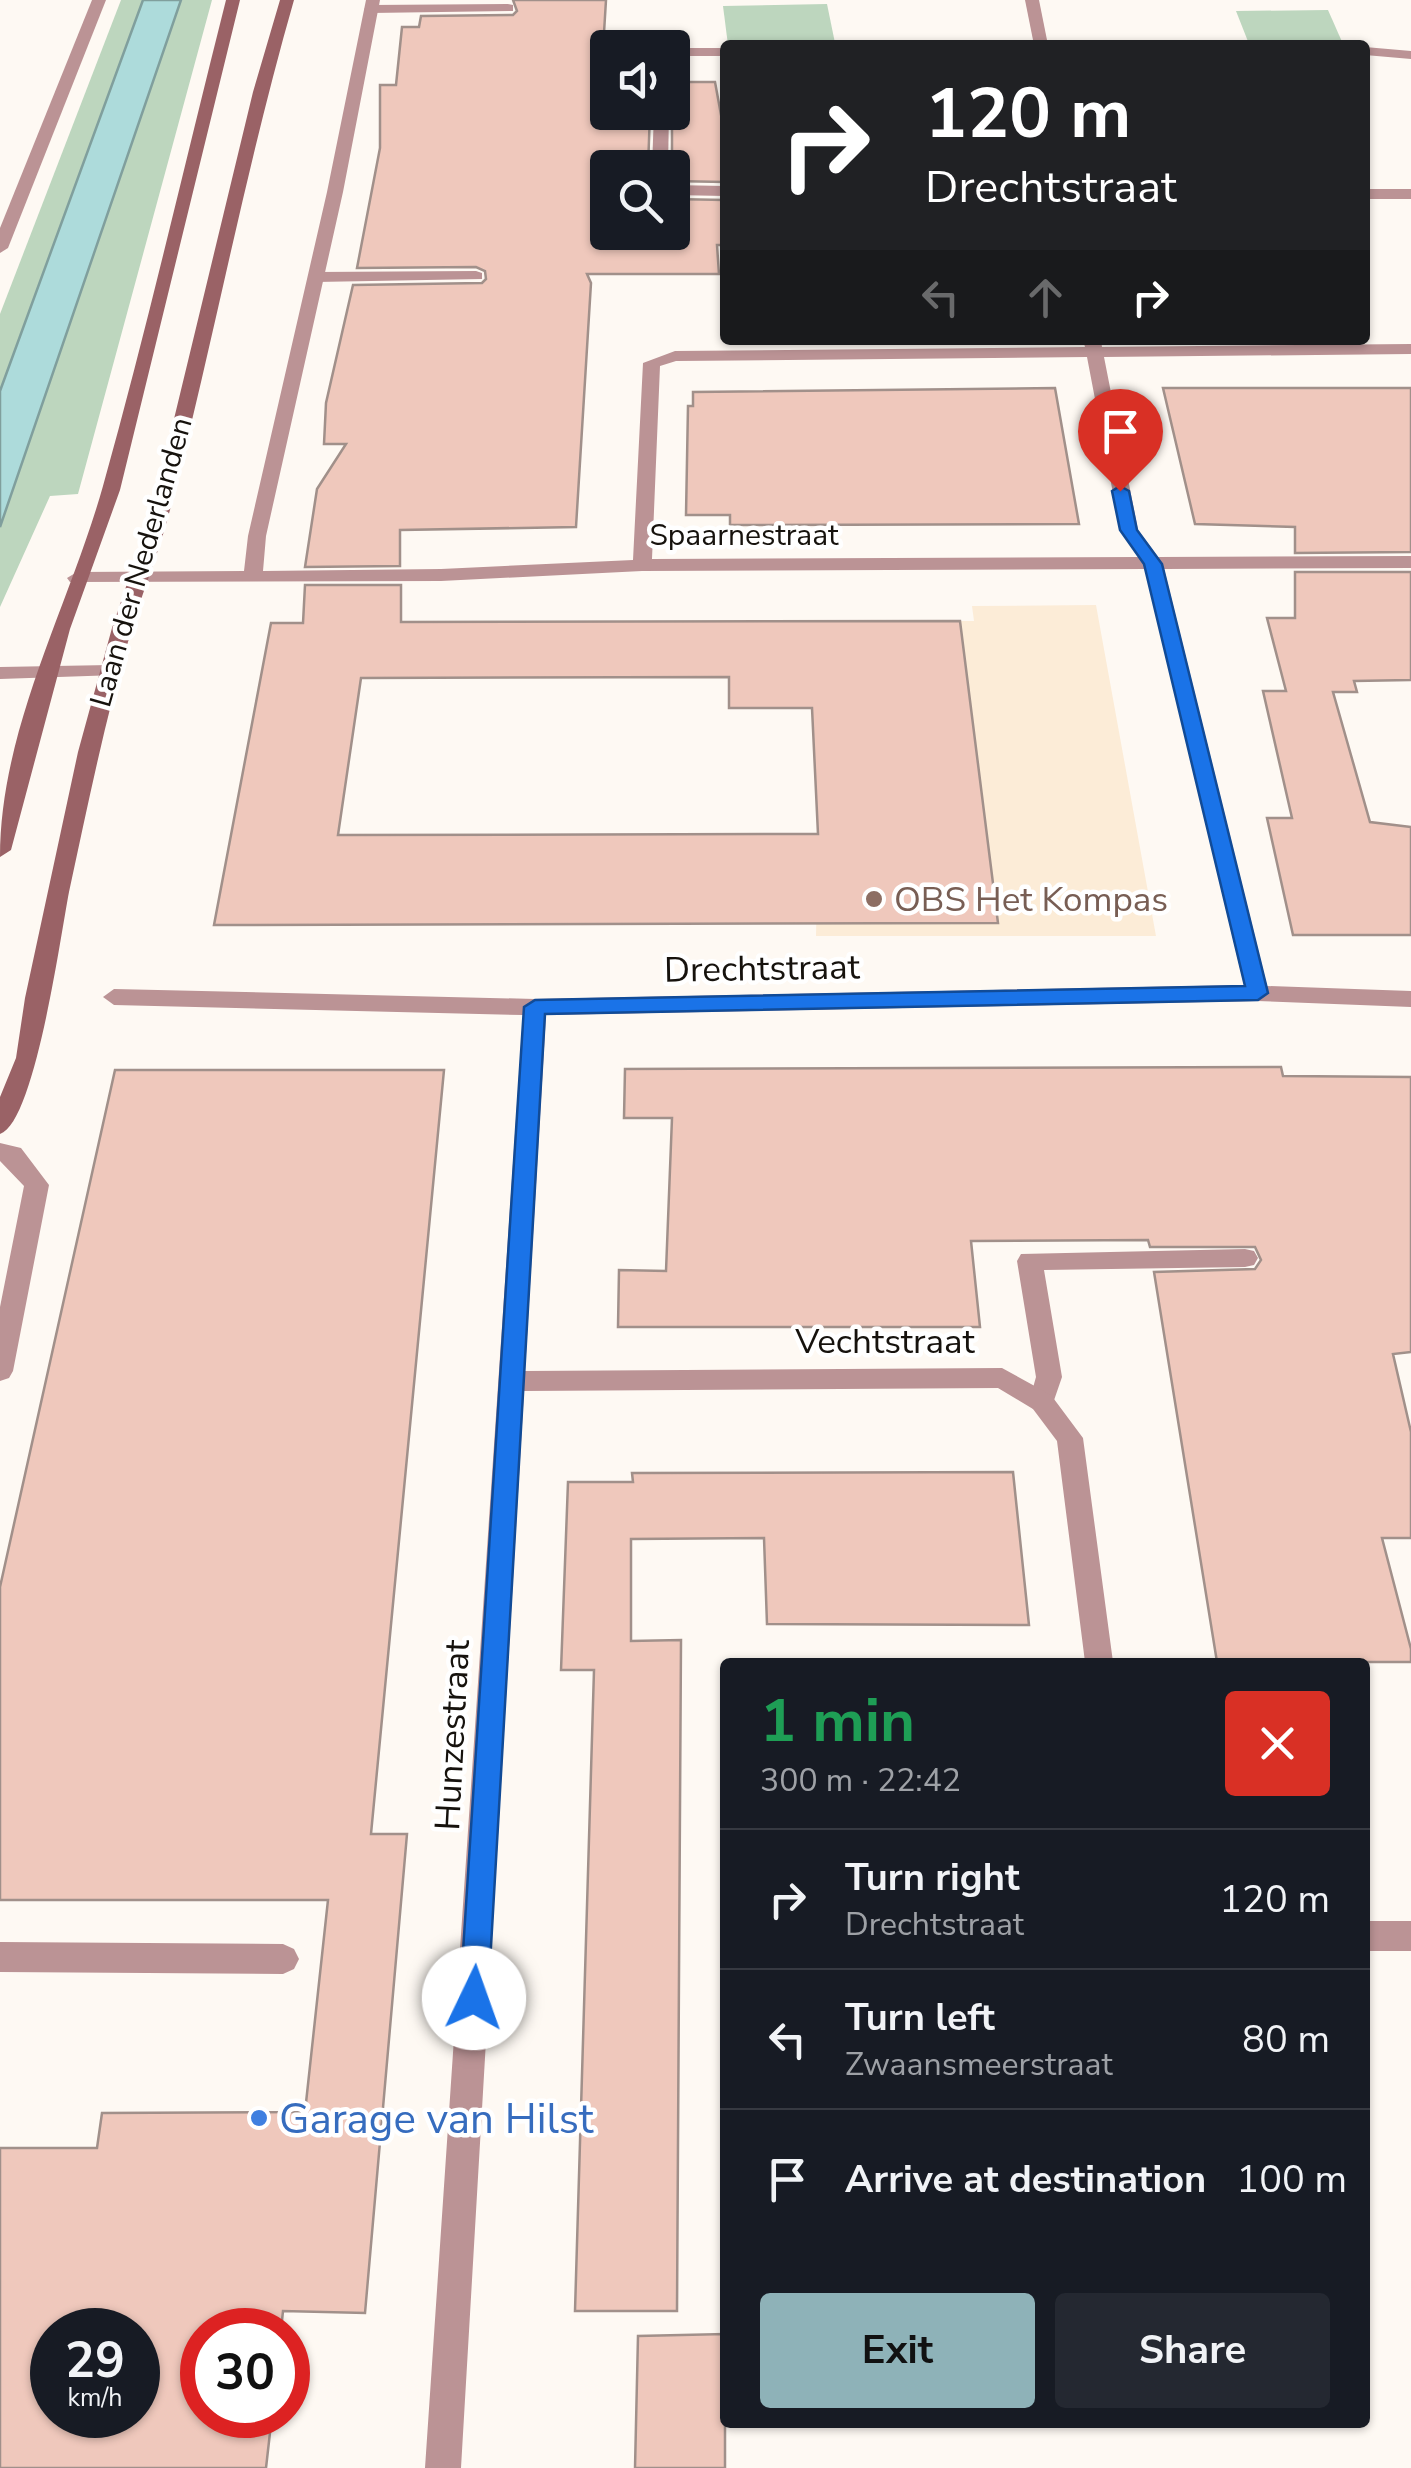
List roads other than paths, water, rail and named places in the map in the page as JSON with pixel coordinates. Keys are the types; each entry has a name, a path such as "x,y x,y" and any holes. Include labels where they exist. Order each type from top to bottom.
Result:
{"main road":[{"name":"Laan der Nederlanden","path":"0,850 78,578 111,490 232,0"},
{"name":"Laan der Nederlanden","path":"0,1125 28,1058 40,980 88,752 161,510 260,92 287,0"}],"street":[{"path":"0,248 98,0"},
{"path":"1032,0 1040,40"},
{"path":"253,577 257,536 372,4 508,8"},
{"path":"1370,51 1411,55"},
{"path":"690,52 720,52"},
{"path":"690,190 720,190"},
{"path":"1370,194 1411,194"},
{"path":"316,276 476,276"},
{"path":"642,565 652,363 676,356 1093,347 1411,348"},
{"path":"1093,347 1128,530 1153,564 1258,993"},
{"name":"Spaarnestraat","path":"78,578 440,575 642,565 1411,562"},
{"path":"0,674 110,671"},
{"name":"Drechtstraat","path":"114,997 535,1007 1258,993 1411,999"},
{"name":"Hunzestraat","path":"443,2468 454,2345 535,1007"},
{"path":"0,1152 12,1154 36,1184 0,1370"},
{"path":"1042,1402 1049,1377 1030,1262 1245,1258"},
{"name":"Vechtstraat","path":"510,1381 1002,1378 1042,1402 1070,1438 1098,1658"},
{"path":"1370,1936 1411,1936"},
{"path":"0,1957 282,1959"}],"water":[{"path":"143,0 181,0 0,527 0,391"}],"place":[{"name":"OBS Het Kompas","path":"874,899"},
{"name":"Garage van Hilst","path":"259,2118"}]}
